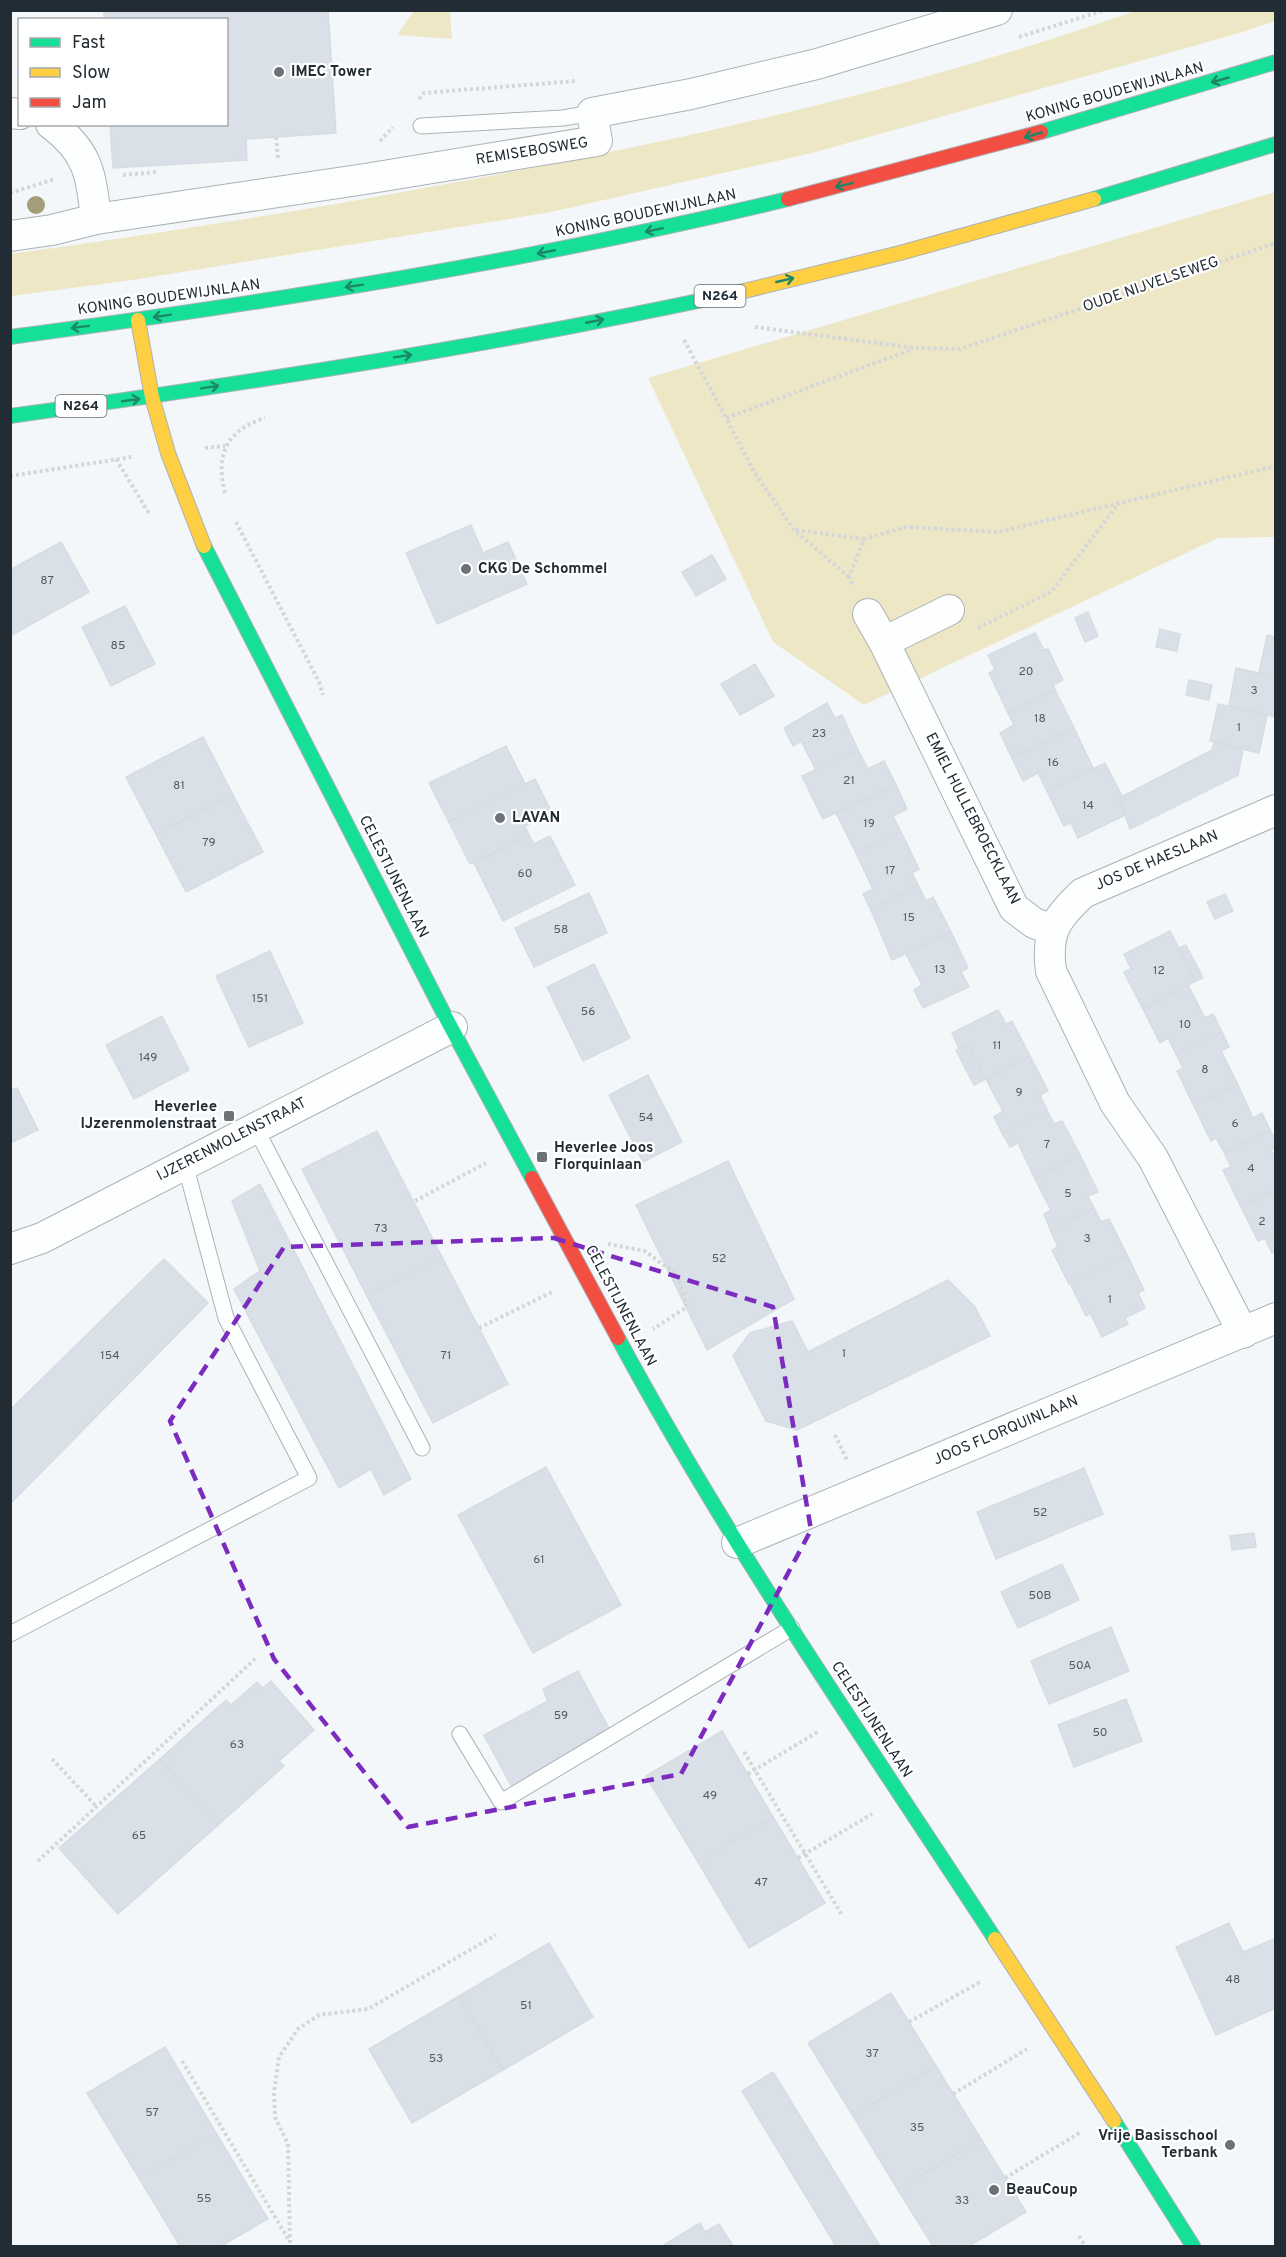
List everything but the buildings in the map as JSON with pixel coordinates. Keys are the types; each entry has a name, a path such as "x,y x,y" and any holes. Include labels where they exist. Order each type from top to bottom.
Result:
{"main road":[{"name":"KONING BOUDEWIJNLAAN","path":"10,337 138,320 469,267 715,217 994,146 1275,62"},
{"name":"N264","path":"10,416 152,397 459,347 672,307 976,232 1275,144"},
{"name":"CELESTIJNENLAAN","path":"138,320 152,397 179,488 204,547 452,1027 655,1407 736,1543 1110,2114 1193,2247"}],"street":[{"name":"REMISEBOSWEG","path":"10,236 52,231 96,219 365,180 597,141 592,113 691,94 817,64 997,10"},
{"path":"53,126 78,148 92,178 96,219"},
{"path":"884,642 949,610"},
{"name":"EMIEL HULLEBROECKLAAN","path":"868,614 884,642 1014,908 1034,923 1052,930"},
{"name":"JOS DE HAESLAAN","path":"1052,930 1083,893 1275,810"},
{"path":"1052,930 1048,950 1051,971 1115,1103 1153,1158 1243,1333"},
{"name":"IJZERENMOLENSTRAAT","path":"10,1249 42,1238 452,1027"},
{"name":"JOOS FLORQUINLAAN","path":"736,1543 1275,1318"}],"lane":[{"path":"421,126 563,118 592,113"},
{"path":"256,1128 422,1448"},
{"path":"10,1634 309,1478 226,1318 185,1164"},
{"path":"460,1734 501,1802 792,1628"}],"path":[{"path":"416,101 424,93 570,80 581,82 592,113"},
{"path":"377,145 400,119"},
{"path":"276,137 278,162 289,161"},
{"path":"10,194 57,178 92,178 161,172"},
{"name":"OUDE NIJVELSEWEG","path":"747,326 914,348 960,349 1275,243"},
{"path":"673,342 694,337"},
{"path":"683,339 754,472 794,530 849,577 868,614"},
{"path":"726,418 914,348"},
{"path":"222,483 225,446 233,434 251,423 274,416"},
{"path":"213,447 225,446"},
{"path":"10,476 129,458"},
{"path":"116,459 145,503"},
{"path":"794,530 864,539 906,527 998,532 1275,466"},
{"path":"971,632 1051,592 1119,503"},
{"path":"849,577 864,539"},
{"path":"415,1201 516,1147"},
{"path":"602,1243 645,1251 677,1275 687,1307 649,1331"},
{"path":"479,1328 586,1277"},
{"path":"835,1435 851,1469"},
{"path":"38,1861 256,1658"},
{"path":"748,1774 848,1714"},
{"path":"744,1752 842,1915"},
{"path":"52,1759 96,1806"},
{"path":"798,1858 901,1797"},
{"path":"182,2061 290,2242 288,2144 275,2117 279,2057 285,2048 298,2029 319,2015 368,2009 495,1935"},
{"path":"909,2022 1011,1964"},
{"path":"953,2094 1056,2032"},
{"path":"1005,2178 1110,2114"},
{"path":"1079,2236 1085,2247"}],"highlighted area":[{"path":"554,1238 773,1307 811,1530 681,1774 408,1827 274,1659 170,1421 284,1247"}],"shaded area":[{"path":"414,11 450,11 452,39 397,35"},
{"path":"1135,11 1275,11 1275,21 1236,34 812,153 551,212 133,280 11,296 10,254 304,209 479,178 645,145 892,86 1055,38"},
{"path":"1275,192 1275,537 1218,538 864,705 773,642 648,378"}],"traffic: fast":[{"path":"1041,132 1276,62"},
{"path":"1094,199 1276,144"},
{"path":"10,337 304,294 498,261 788,199"},
{"path":"10,416 193,390 467,346 740,292"},
{"path":"204,546 446,1018 532,1178"},
{"path":"618,1338 706,1492 752,1567 995,1939"},
{"path":"1114,2121 1193,2246"}],"traffic: slow":[{"path":"740,292 900,253 1094,199"},
{"path":"138,320 152,397 168,453 204,546"},
{"path":"995,1939 1114,2121"}],"traffic: jam":[{"path":"788,199 1041,132"},
{"path":"532,1178 618,1338"}],"place":[{"name":"IMEC Tower","path":"279,72"},
{"name":"CKG De Schommel","path":"466,569"},
{"name":"LAVAN","path":"500,818"},
{"name":"Heverlee IJzerenmolenstraat","path":"229,1116"},
{"name":"Heverlee Joos Florquinlaan","path":"542,1157"},
{"name":"Vrije Basisschool Terbank","path":"1230,2145"},
{"name":"BeauCoup","path":"994,2190"}]}
